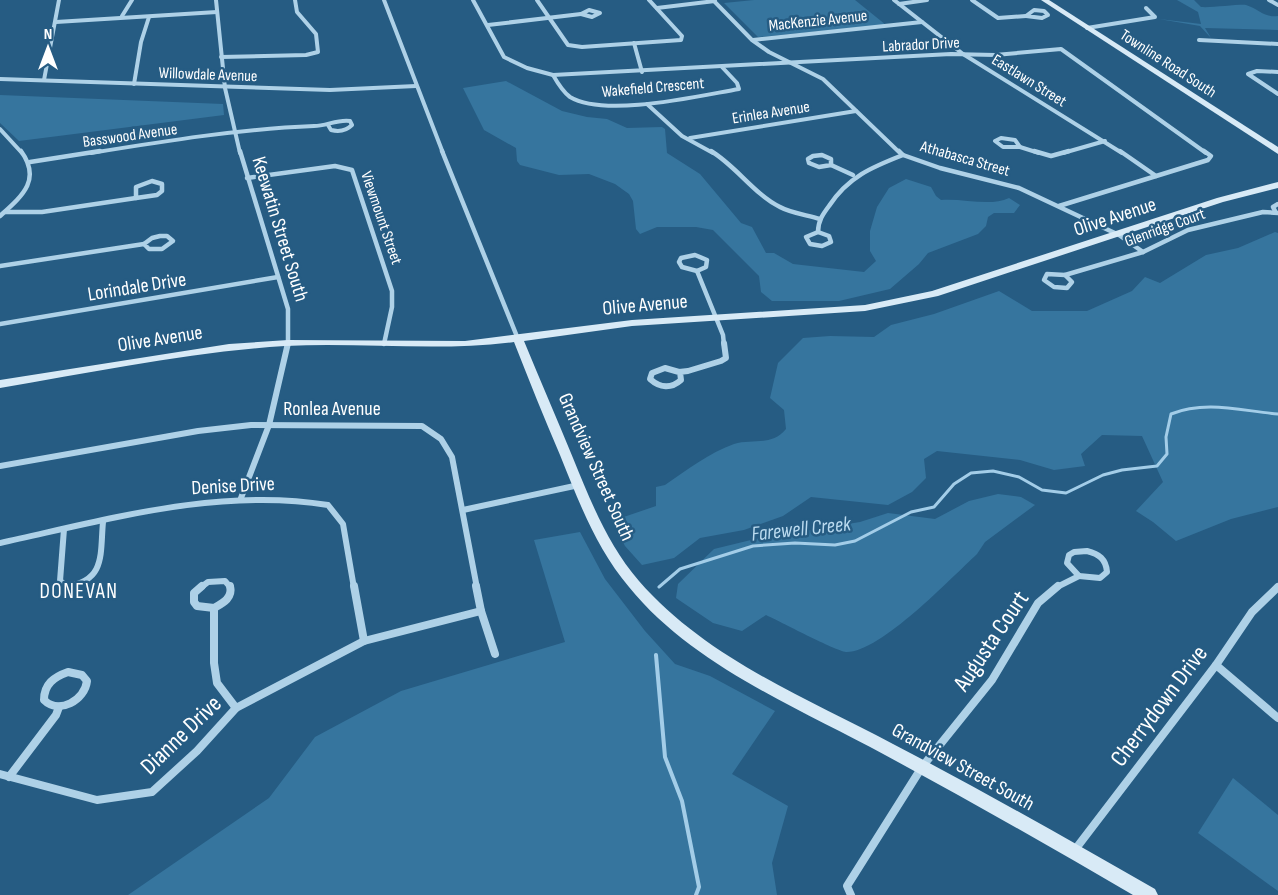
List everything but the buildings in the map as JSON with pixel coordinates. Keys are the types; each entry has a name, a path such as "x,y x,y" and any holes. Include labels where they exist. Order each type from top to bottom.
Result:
{"main road":[{"name":"Townline Road South","path":"1044,0 1278,151"},
{"name":"Olive Avenue","path":"0,384 208,349 288,344 465,344 518,339 632,322 833,312 911,300 1119,235 1221,200 1278,185"},
{"name":"Grandview Street South","path":"518,339 594,525 624,575 651,605 710,653 922,767 1149,895"}],"street":[{"path":"44,80 59,0"},
{"path":"122,16 132,0"},
{"name":"Keewatin Street South","path":"216,0 225,88 234,133 288,309 288,344 269,425 241,498"},
{"path":"221,57 306,55 318,52 316,33 297,12 295,0"},
{"name":"Grandview Street South","path":"384,0 416,86 518,339"},
{"name":"Labrador Drive","path":"473,0 504,57 527,68 554,75 963,54 995,55 1061,49 1211,156 1208,160 1059,206"},
{"path":"537,0 568,45 582,47 681,40 682,36 650,0"},
{"name":"Eastlawn Street","path":"894,0 963,54 1105,141 1156,176"},
{"path":"898,4 927,0"},
{"path":"972,0 998,18 1026,16 1042,18 1048,15 1034,10 1026,16"},
{"path":"1269,0 1278,5"},
{"path":"657,8 714,1"},
{"name":"Athabasca Street","path":"714,1 752,40 769,52 823,79 903,155 940,168 1019,188 1119,235 1143,252"},
{"path":"1087,28 1155,17 1146,8"},
{"path":"488,25 580,14 590,10 600,13 589,17 580,14"},
{"path":"56,22 122,16 149,17 217,12"},
{"path":"134,84 141,37 149,17"},
{"name":"MacKenzie Avenue","path":"752,40 922,22"},
{"path":"1199,40 1278,44"},
{"path":"634,43 642,72"},
{"name":"Wakefield Crescent","path":"554,75 558,86 569,96 590,105 647,104 739,89 737,83 722,67"},
{"path":"1278,72 1257,71 1248,74 1278,94"},
{"name":"Willowdale Avenue","path":"0,79 330,90 416,86"},
{"path":"647,104 681,136 689,138 728,161 770,201 781,208 820,219"},
{"name":"Erinlea Avenue","path":"689,138 856,111"},
{"path":"339,120 350,121 352,124 349,128 338,131 331,130 328,125 339,120"},
{"name":"Basswood Avenue","path":"30,162 234,133 328,125"},
{"path":"0,129 30,162 32,172 28,186 0,216"},
{"path":"1020,147 1018,141 1011,138 1002,137 995,141 997,145 1006,148 1020,147 1051,156 1105,141"},
{"path":"831,165 831,159 826,156 815,155 808,159 809,163 815,166 831,165 853,175"},
{"path":"818,232 820,219 840,188 853,175 903,155"},
{"name":"Viewmount Street","path":"247,178 334,166 343,166 352,170 393,291 384,344"},
{"path":"5,212 42,212 157,195 162,191 162,184 157,181 140,184 136,187 136,198"},
{"name":"Glenridge Court","path":"1065,275 1072,282 1067,288 1054,287 1044,280 1047,274 1065,275 1143,252 1188,230 1276,212 1274,207 1278,204"},
{"path":"818,232 829,236 831,242 822,246 807,242 808,235 818,232"},
{"path":"0,266 144,244 158,236 167,236 173,241 166,248 157,250 148,249 144,244"},
{"path":"695,255 707,260 706,267 697,271 682,267 679,262 681,258 695,255"},
{"path":"680,372 681,380 671,387 656,385 650,379 651,373 659,368 669,367 680,372 718,363 726,358 723,334 697,271"},
{"name":"Lorindale Drive","path":"0,324 278,277"},
{"name":"Ronlea Avenue","path":"0,466 198,431 269,425 422,426 441,439 452,457 481,611 495,654"},
{"path":"463,510 579,485"},
{"name":"Denise Drive","path":"0,543 176,507 241,498 307,501 328,505 343,524 364,640"},
{"path":"64,529 59,572 60,581 67,586 87,582 94,576 99,564 103,522"},
{"name":"Augusta Court","path":"851,895 847,886 922,767 933,750 993,679 1014,646 1033,609 1048,592 1079,576 1100,578 1107,572 1106,562 1091,551 1072,551 1067,563 1079,576"},
{"path":"225,581 231,588 230,597 214,608 197,606 194,602 194,593 208,582 225,581"},
{"name":"Cherrydown Drive","path":"1073,851 1216,665 1252,612 1278,587"},
{"path":"214,608 214,663 217,683 236,708"},
{"name":"Dianne Drive","path":"0,774 97,800 152,792 197,751 236,708 364,640 481,611"},
{"path":"1216,665 1278,718"},
{"path":"9,777 56,715 59,707 74,701 85,692 87,686 85,676 68,672 48,683 44,689 44,700 48,704 59,707"}],"shaded area":[{"path":"754,0 855,0 886,25 758,37 724,3"},
{"path":"1177,0 1194,0 1201,7 1246,5 1265,14 1278,16 1278,30 1205,28 1211,38 1200,26 1159,19 1201,24 1198,12"},
{"path":"506,81 562,111 607,119 627,128 662,127 665,129 667,153 700,174 741,223 752,227 766,253 774,253 793,264 864,272 876,261 870,251 870,231 877,207 889,188 906,179 931,187 941,200 993,202 1009,198 1020,205 1014,213 994,213 988,217 986,226 978,234 928,253 890,289 839,301 772,301 761,292 759,276 713,230 696,227 657,227 640,234 636,229 633,201 629,194 615,184 589,174 559,175 520,165 517,161 516,148 484,130 463,88"},
{"path":"0,95 223,104 224,115 19,141 0,123"},
{"path":"1275,232 1278,233 1278,507 1231,519 1176,541 1136,511 1163,482 1142,436 1102,435 1081,454 1085,466 1054,470 1020,460 937,451 924,459 926,478 912,492 888,505 811,497 783,516 744,530 700,538 674,558 642,565 625,546 612,521 656,506 656,487 665,485 716,452 741,442 768,440 780,435 786,429 784,410 770,398 778,363 803,338 874,337 891,325 934,314 999,291 1032,311 1087,311 1132,291 1145,277 1160,283 1206,255 1238,248"},
{"path":"998,494 1021,497 1035,505 985,542 977,554 896,628 860,649 846,652 840,650 766,615 742,631 713,623 676,598 678,584 714,549 755,539 860,522 888,513 935,519 969,501"},
{"path":"580,532 605,579 645,631 675,664 710,676 775,711 732,774 788,806 772,863 777,895 128,895 269,798 315,737 401,691 565,642 534,540"},
{"path":"1233,778 1278,815 1278,891 1198,833"}],"waterway":[{"name":"Farewell Creek","path":"659,587 680,569 753,546 795,543 835,545 855,541 911,512 934,507 954,484 971,473 993,471 1019,477 1042,490 1066,493 1103,475 1122,470 1157,466 1167,454 1166,437 1171,414 1184,410 1211,407 1278,414"},
{"name":"Farewell Creek","path":"656,655 665,757 682,801 699,887 696,895"}],"district":[{"name":"DONEVAN","path":"79,591"}]}
